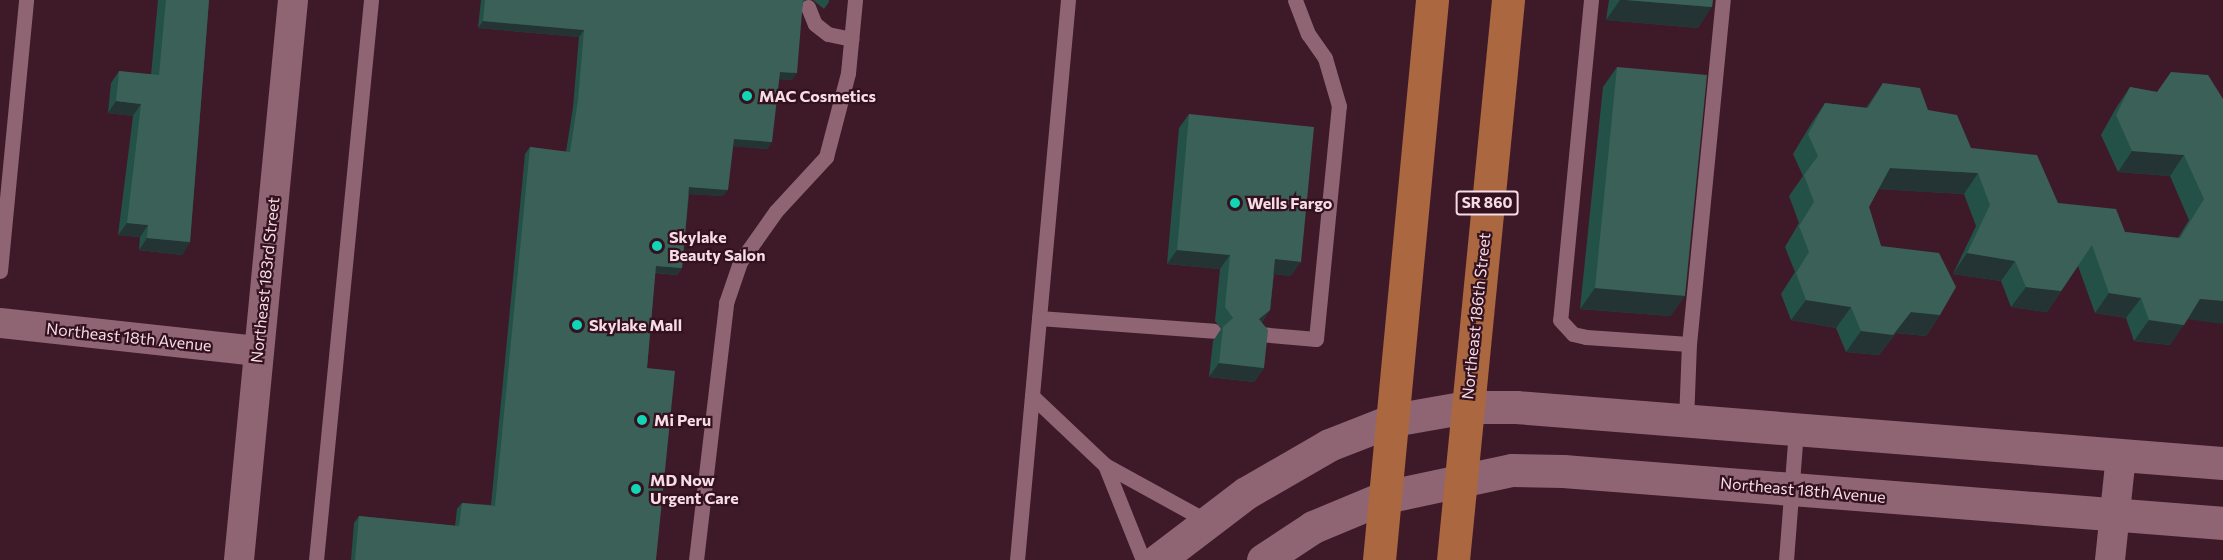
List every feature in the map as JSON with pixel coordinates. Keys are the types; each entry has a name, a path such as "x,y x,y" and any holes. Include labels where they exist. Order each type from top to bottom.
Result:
{"main road":[{"path":"1378,560 1432,0"},
{"name":"Northeast 186th Street","path":"1453,560 1508,0"}],"street":[{"name":"Northeast 183rd Street","path":"239,560 293,0"},
{"name":"Northeast 18th Avenue","path":"0,323 258,351"},
{"path":"1158,560 1207,521 1256,487 1329,445 1392,420 1467,407 1686,421 2223,463"},
{"path":"2110,560 2121,455"},
{"name":"Northeast 18th Avenue","path":"1263,560 1313,527 1385,497 1461,479 1512,470 1563,471 2223,523"}],"lane":[{"path":"0,271 27,0"},
{"path":"316,560 371,0"},
{"path":"696,560 726,303 740,262 776,211 826,158 848,73 855,0"},
{"path":"1017,560 1068,0"},
{"path":"1259,334 1316,339 1340,106 1325,58 1308,34 1295,0"},
{"path":"1591,0 1560,320 1573,334 1586,337 1689,344"},
{"path":"1686,421 1689,344 1724,0"},
{"path":"808,8 815,24 828,34 851,39"},
{"path":"1039,318 1214,331"},
{"path":"1032,396 1106,465 1207,521"},
{"path":"1786,560 1796,430"},
{"path":"1106,465 1143,560"}],"building":[{"path":"166,0 209,0 190,242 147,238 148,225 127,223 141,104 116,101 119,71 159,75"},
{"name":"Skylake Mall","path":"485,0 803,0 797,73 780,72 772,142 734,139 728,190 689,187 682,268 656,266 647,368 675,371 656,560 355,560 359,516 459,526 462,503 495,506 530,147 570,152 578,100 584,30 483,21"},
{"path":"1626,0 1713,0 1712,7"},
{"path":"1617,67 1707,75 1685,296 1595,288"},
{"path":"2171,72 2208,75 2223,99 2223,301 2200,299 2184,325 2149,320 2141,298 2109,293 2092,245 2061,291 2026,287 2015,261 1967,253 1990,205 1978,173 1890,168 1869,207 1881,246 1939,253 1956,287 1940,315 1911,312 1893,335 1861,331 1851,307 1806,300 1796,273 1809,252 1799,226 1814,202 1804,175 1818,156 1808,134 1825,103 1868,108 1883,83 1920,88 1928,110 1957,115 1971,148 2037,155 2058,203 2116,209 2125,232 2180,238 2204,199 2184,155 2132,151 2116,115 2130,87 2157,92"},
{"name":"Wells Fargo","path":"1189,114 1314,127 1301,262 1275,259 1270,310 1259,319 1268,330 1264,368 1219,363 1223,327 1233,318 1225,307 1230,255 1177,250"}],"place":[{"name":"MAC Cosmetics","path":"747,96"},
{"name":"Wells Fargo","path":"1235,203"},
{"name":"Skylake Beauty Salon","path":"657,246"},
{"name":"Skylake Mall","path":"577,325"},
{"name":"Mi Peru","path":"642,420"},
{"name":"MD Now Urgent Care","path":"636,489"}]}
